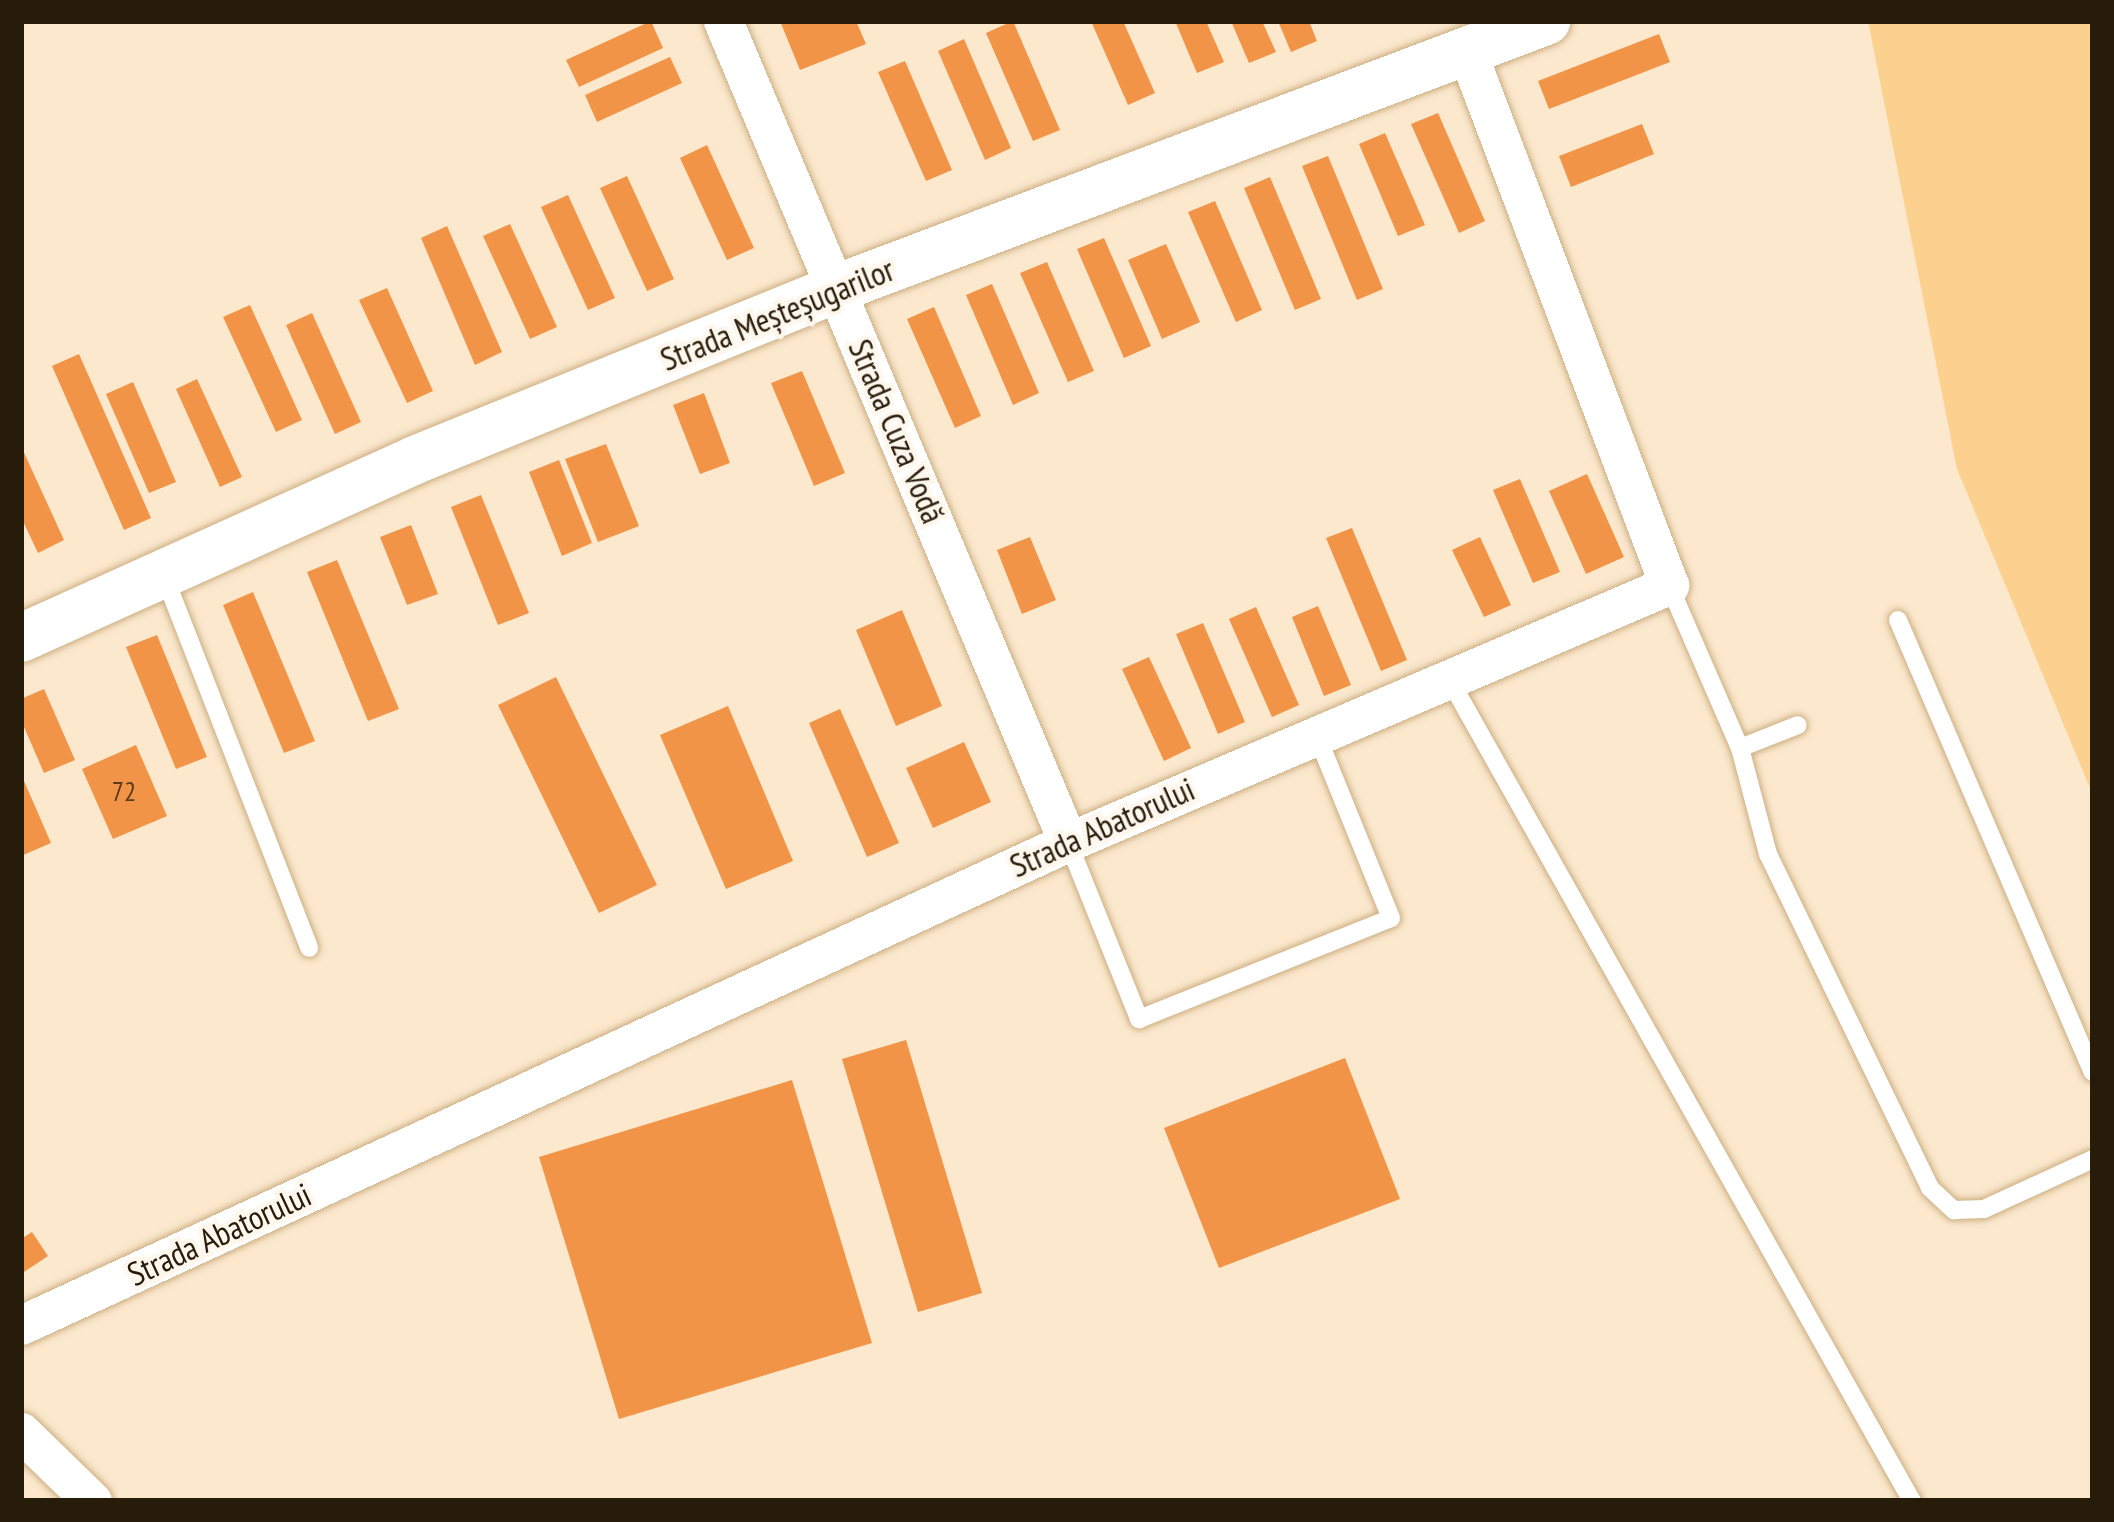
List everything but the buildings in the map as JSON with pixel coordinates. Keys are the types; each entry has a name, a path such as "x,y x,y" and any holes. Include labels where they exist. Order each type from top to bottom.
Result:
{"street":[{"name":"Strada Cuza Vodă","path":"723,21 1068,842"},
{"name":"Strada Meșteșugarilor","path":"21,638 415,460 838,288 1546,21"},
{"path":"1466,49 1669,585"},
{"name":"Strada Abatorului","path":"21,1325 1068,842 1316,731 1669,585"},
{"path":"21,1432 92,1501"}],"lane":[{"path":"164,576 310,948"},
{"path":"1669,585 1740,748 1768,854 1930,1188 1954,1210 1984,1209 2093,1159"},
{"path":"1898,620 2093,1072"},
{"path":"1448,677 1912,1501"},
{"path":"1740,748 1798,724"},
{"path":"1068,842 1139,1018 1391,918 1316,731"}],"shaded area":[{"path":"1868,21 2093,21 2093,795 1957,469"}]}
